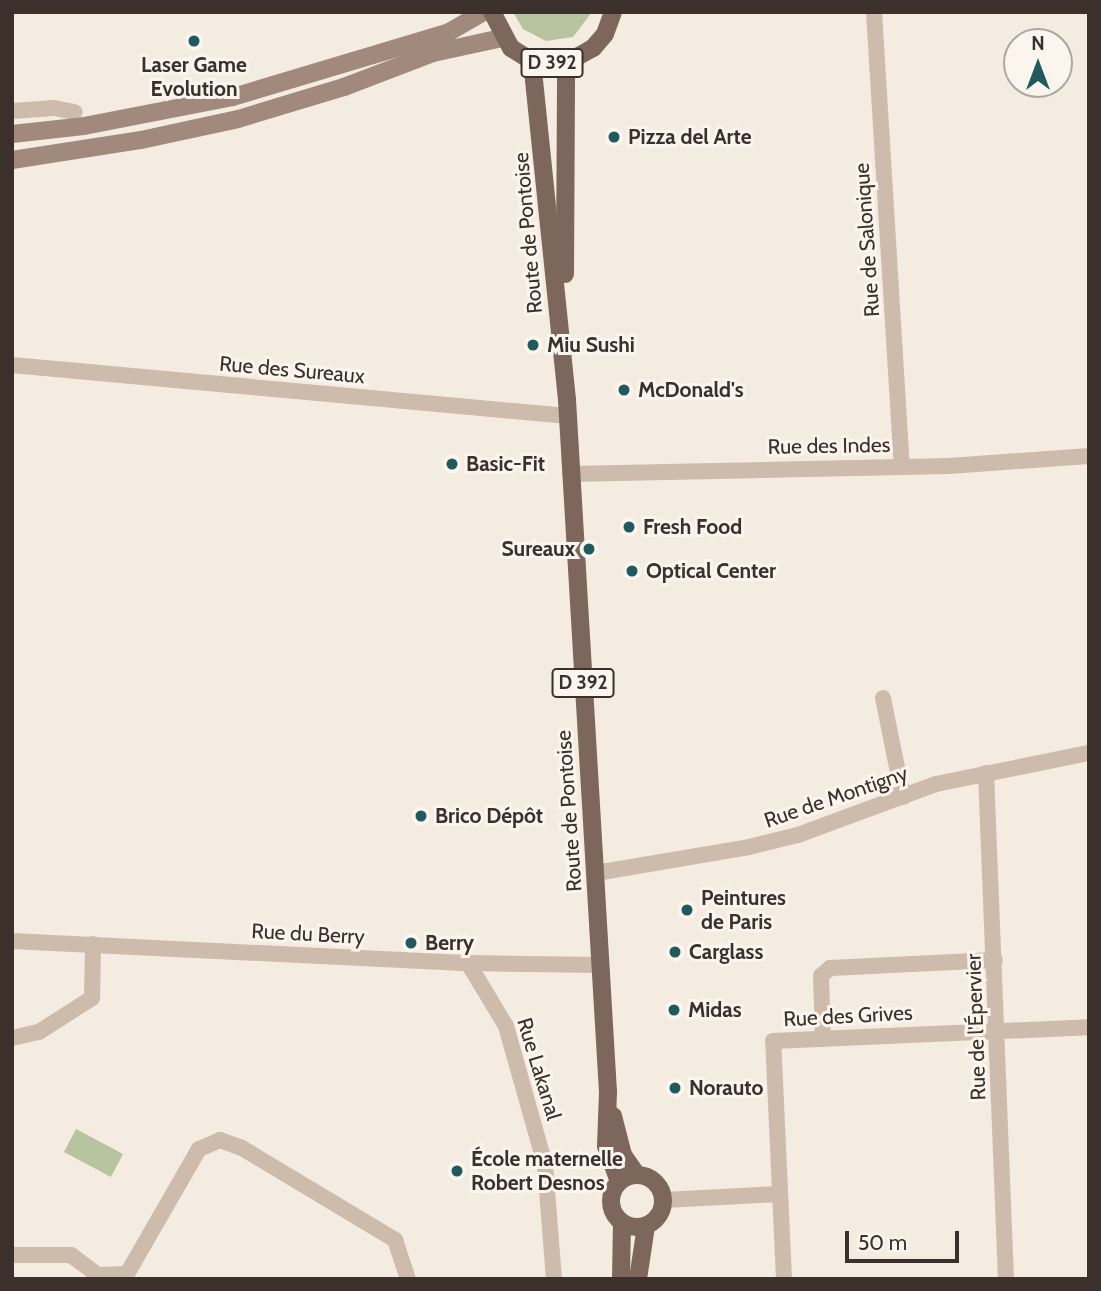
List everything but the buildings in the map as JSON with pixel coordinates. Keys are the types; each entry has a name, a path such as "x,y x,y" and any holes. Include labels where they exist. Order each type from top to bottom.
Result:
{"main road":[{"path":"449,32 455,12"},
{"path":"12,134 80,119 233,97 449,32 482,12"},
{"name":"D 392","path":"492,12 502,38 532,61 566,63 593,48 605,34 612,12"},
{"path":"12,160 239,119 344,87 433,53 502,38"},
{"name":"Route de Pontoise","path":"532,61 568,408"},
{"name":"Route de Pontoise","path":"566,63 570,474 608,1092 606,1146 619,1182"},
{"path":"38,157 70,142 80,119"},
{"name":"Route de Pontoise","path":"608,1092 623,1155 637,1175"},
{"path":"621,1279 622,1223 611,1204 619,1182 637,1175 655,1182 664,1200 655,1220 646,1226 622,1223"},
{"path":"638,1279 646,1226"}],"street":[{"name":"Rue de Salonique","path":"874,12 902,465"},
{"path":"12,111 54,108 80,119"},
{"name":"Rue des Sureaux","path":"12,365 568,408"},
{"name":"Rue des Indes","path":"570,474 902,465 1089,456"},
{"path":"883,698 903,797"},
{"name":"Rue de Montigny","path":"596,873 798,835 903,797 986,773 1089,753"},
{"name":"Rue de l'Épervier","path":"986,773 1006,1279"},
{"name":"Rue du Berry","path":"12,941 468,963 601,965"},
{"path":"12,1038 39,1032 92,998 93,944"},
{"path":"823,1040 821,976 830,968 995,960"},
{"name":"Rue Lakanal","path":"468,963 506,1026 545,1165 554,1279"},
{"name":"Rue des Grives","path":"784,1279 773,1041 996,1028 1089,1027"},
{"path":"12,1255 71,1255 98,1275 127,1274 199,1149 220,1140 242,1148 396,1240 408,1279"},
{"path":"664,1200 780,1194"}],"green space":[{"path":"513,12 592,12 573,37 546,41 523,29"},
{"path":"76,1129 123,1154 111,1177 64,1152"}],"place":[{"name":"Laser Game Evolution","path":"194,41"},
{"name":"Pizza del Arte","path":"614,137"},
{"name":"Miu Sushi","path":"533,345"},
{"name":"McDonald's","path":"624,390"},
{"name":"Basic-Fit","path":"452,464"},
{"name":"Fresh Food","path":"629,527"},
{"name":"Sureaux","path":"589,549"},
{"name":"Optical Center","path":"632,571"},
{"name":"Brico Dépôt","path":"421,816"},
{"name":"Peintures de Paris","path":"687,910"},
{"name":"Berry","path":"411,943"},
{"name":"Carglass","path":"675,952"},
{"name":"Midas","path":"674,1010"},
{"name":"Norauto","path":"675,1088"},
{"name":"École maternelle Robert Desnos","path":"457,1171"}]}
